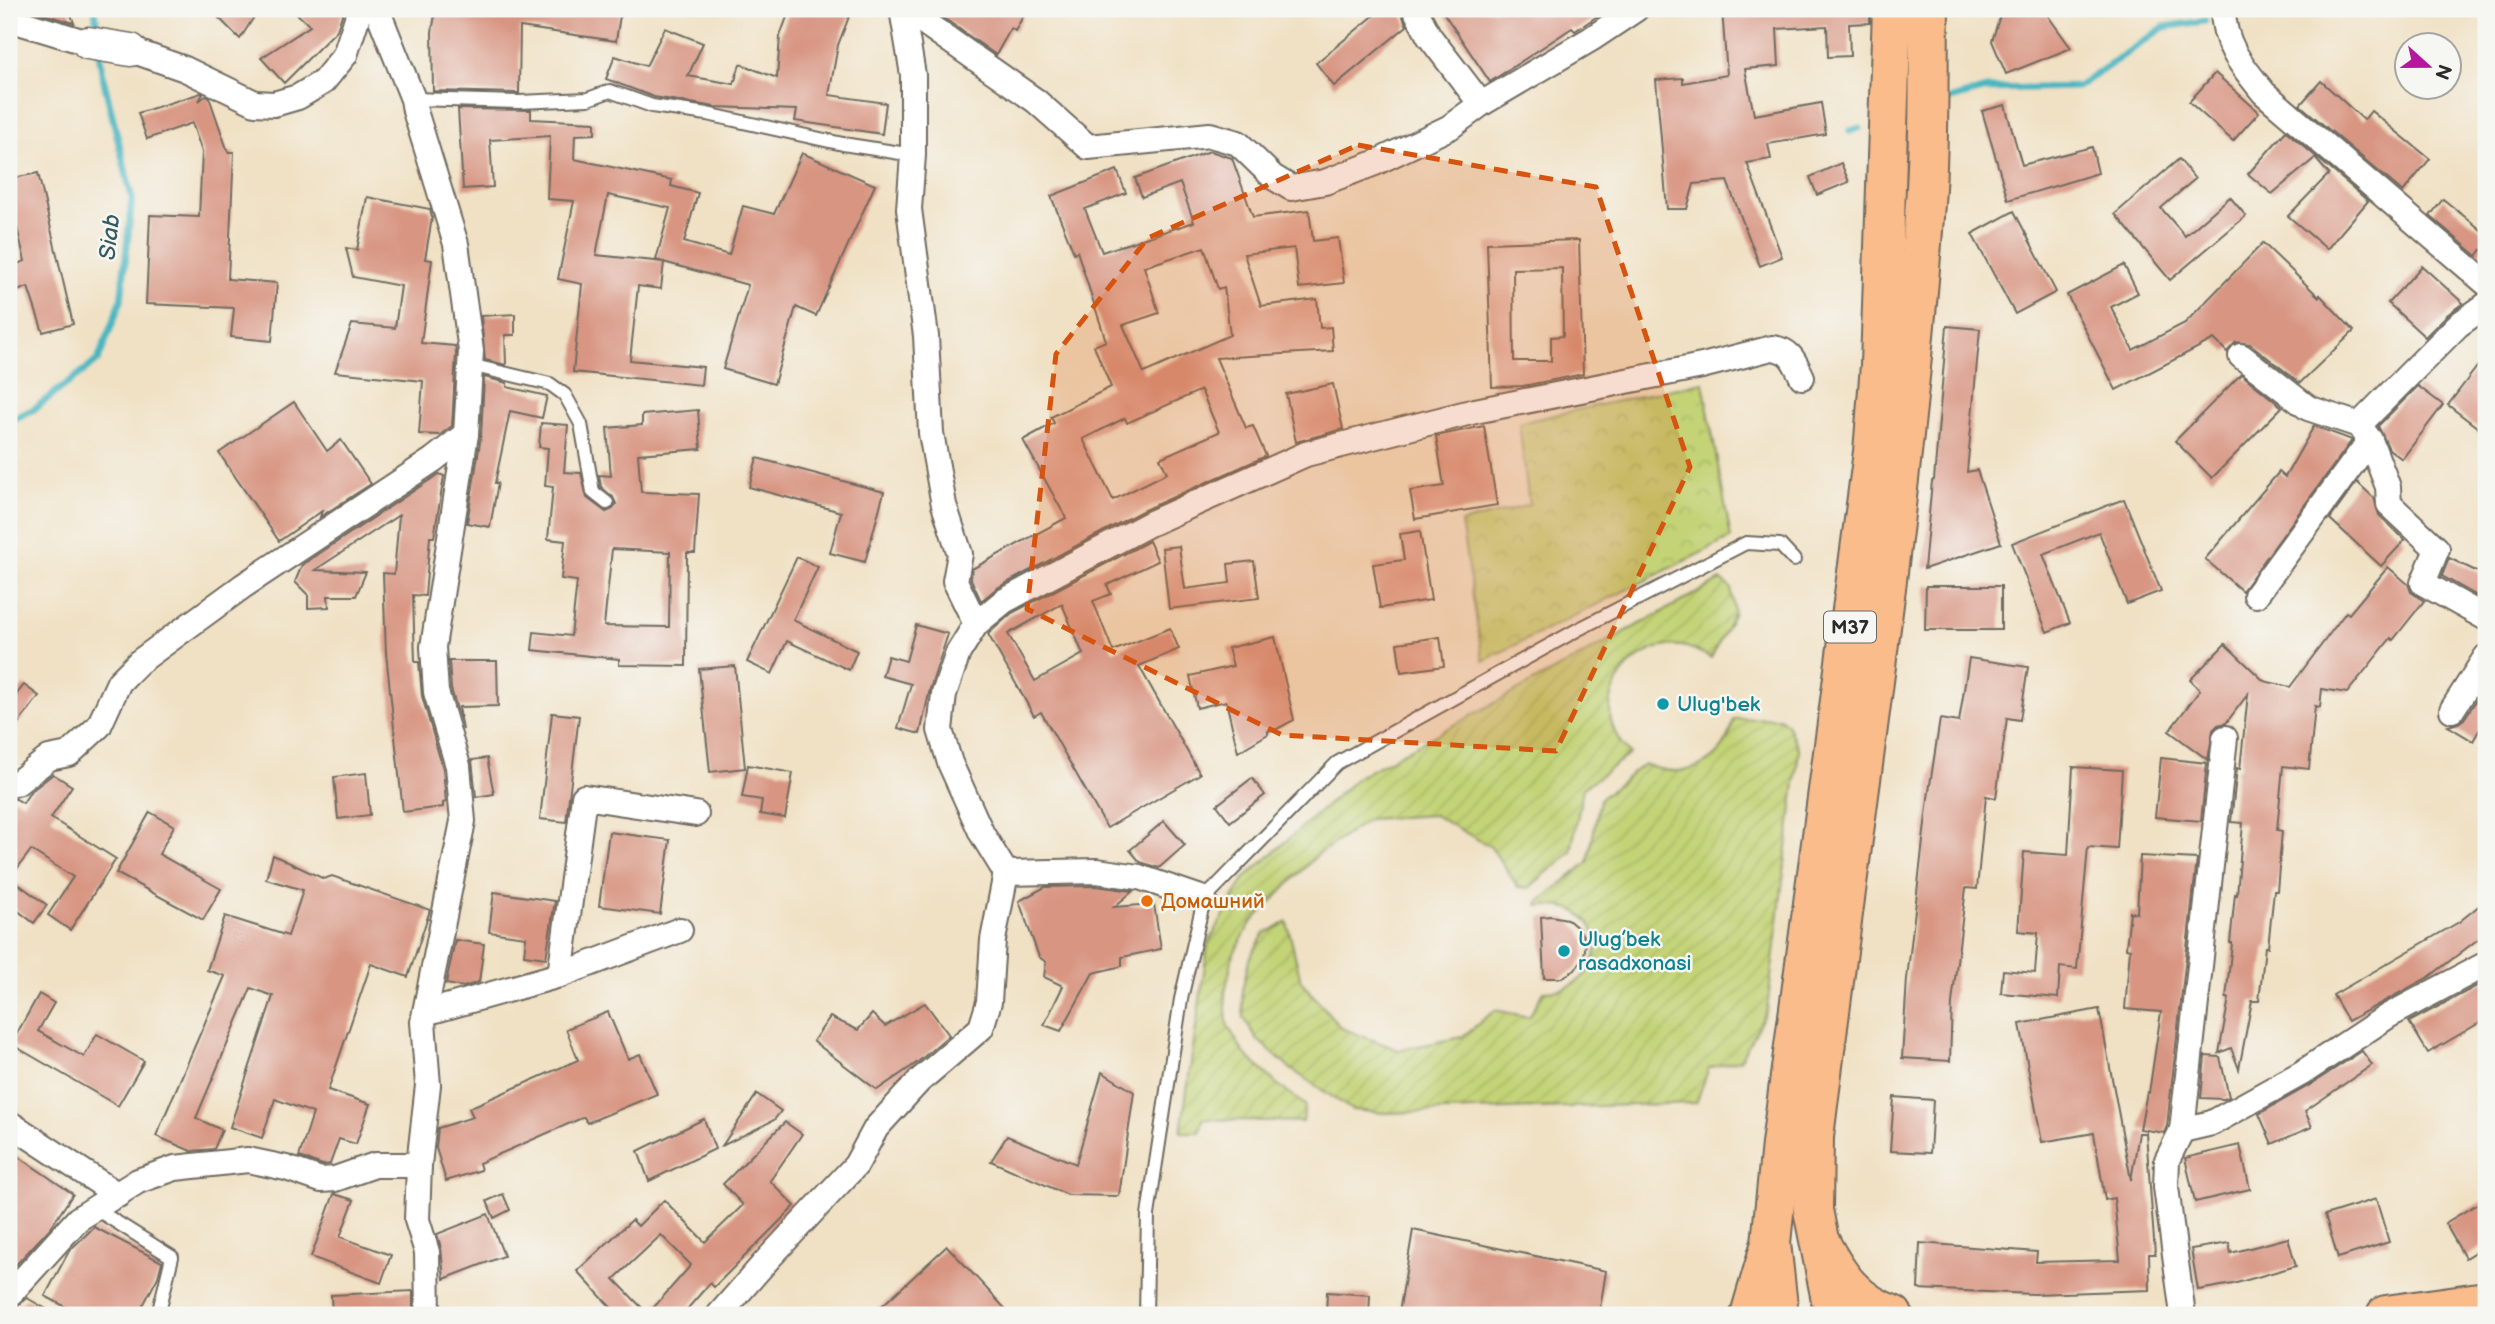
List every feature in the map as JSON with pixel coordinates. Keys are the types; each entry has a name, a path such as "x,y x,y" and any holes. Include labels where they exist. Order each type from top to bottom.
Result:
{"main road":[{"name":"M37","path":"1834,1315 1813,1210 1814,1138 1874,694 1895,363 1892,9"},
{"name":"M37","path":"1779,1315 1771,1243 1781,1144 1873,452 1895,363 1926,200 1929,9"},
{"path":"1820,1242 1835,1271 1857,1296 1893,1315"},
{"path":"1750,1315 1771,1243"},
{"path":"2386,1315 2486,1301"}],"street":[{"path":"9,19 88,43 131,50 185,69 255,103 274,104 299,97 323,82 345,55 360,9"},
{"path":"377,9 413,99 456,244 471,351 466,433 433,647 436,692 458,766 463,821 423,1022 428,1086 419,1165 417,1220 427,1252 428,1315"},
{"path":"903,9 1035,101 1088,147 1210,135 1225,137 1238,143 1273,177 1290,188 1325,182 1375,163 1450,127 1481,104 1636,9"},
{"path":"903,9 913,75 913,155 909,209 926,336 931,433 944,505 960,554 955,581 975,624"},
{"path":"1415,9 1429,36 1481,104"},
{"path":"2222,9 2235,57 2264,93 2486,283"},
{"path":"2256,595 2365,432 2458,325 2486,305"},
{"path":"719,1315 856,1165 876,1128 919,1081 981,1028 989,1002 993,940 1006,873 982,834 950,763 940,730 944,694 958,653 975,624 1004,601 1149,524 1306,454 1475,411 1702,366 1772,348 1789,353 1802,377"},
{"path":"2241,356 2308,408 2365,432 2388,487 2389,504 2437,549 2423,583 2486,618"},
{"path":"9,785 49,758 69,754 99,726 120,682 139,662 243,586 433,460 466,433"},
{"path":"2452,710 2486,657"},
{"path":"2183,1315 2166,1187 2167,1160 2182,1130 2225,738"},
{"path":"559,975 584,797 695,814"},
{"path":"1006,873 1097,871 1139,877 1204,900"},
{"path":"425,1013 559,975 680,930"},
{"path":"2182,1130 2212,1123 2302,1073 2388,1016 2486,964"},
{"path":"9,1123 118,1195"},
{"path":"9,1295 78,1219 138,1181 175,1168 248,1160 286,1168 321,1180 335,1179 375,1165 419,1165"}],"lane":[{"path":"413,99 519,102 588,99 610,91 652,106 707,114 843,144 913,155"},
{"path":"470,365 550,384 565,395 581,424 593,492 607,503"},
{"path":"1146,1315 1148,1215 1181,999 1204,900 1337,763 1577,630 1746,543 1780,545 1794,560"},
{"path":"94,1208 172,1257 158,1315"}],"highlighted area":[{"path":"1358,145 1596,187 1690,467 1556,751 1282,735 1027,609 1056,354 1148,238"}],"green space":[{"path":"1703,382 1731,538 1483,661 1461,523 1529,505 1519,423"},
{"path":"1721,580 1731,588 1734,613 1711,658 1689,648 1658,648 1633,661 1616,684 1611,697 1610,717 1616,734 1630,754 1583,788 1571,852 1529,888 1518,887 1491,847 1434,815 1369,819 1316,856 1251,923 1233,955 1225,992 1227,1024 1243,1052 1277,1084 1305,1105 1303,1122 1203,1119 1200,1132 1181,1132 1208,944 1244,879 1358,777"},
{"path":"1780,718 1787,724 1799,750 1767,1010 1740,1060 1709,1068 1696,1103 1384,1113 1352,1110 1288,1067 1257,1039 1244,1018 1242,991 1249,959 1264,934 1287,922 1301,981 1341,1028 1399,1050 1462,1037 1495,1010 1529,1017 1544,991 1563,989 1577,982 1587,973 1593,962 1596,938 1592,927 1583,917 1571,909 1538,906 1538,903 1588,862 1600,799 1644,764 1674,771 1701,765 1722,748 1734,719"}],"building":[{"path":"26,9 69,9 74,23"},
{"path":"227,9 259,9 240,39 218,17"},
{"path":"292,9 344,9 337,30 284,83 261,58 310,26"},
{"path":"436,9 621,9 616,41 520,27 519,93 433,91 432,32"},
{"path":"790,9 852,9 838,45 829,95 886,103 882,134 795,121 797,110 715,107 654,97 606,79 615,56 646,66 665,28 703,43 688,76 734,84 740,64 777,78 780,36"},
{"path":"931,9 1027,9 1015,31 1011,28 996,55"},
{"path":"1382,9 1400,9 1407,26 1334,86 1316,63"},
{"path":"1441,9 1608,9 1575,31 1572,28 1490,82"},
{"path":"1722,9 1870,9 1870,23 1849,24 1850,56 1828,57 1827,26 1777,29 1779,66 1745,69 1754,115 1821,103 1826,134 1768,144 1771,159 1747,163 1782,257 1760,266 1727,181 1694,184 1687,209 1667,209 1656,80 1683,78 1683,83 1727,75"},
{"path":"2002,9 2043,9 2071,48 2006,74 1992,41"},
{"path":"2215,73 2259,112 2233,141 2189,102"},
{"path":"2321,81 2364,120 2371,111 2430,159 2403,192 2300,105"},
{"path":"203,94 199,101 209,97 228,152 234,152 228,279 277,283 272,341 231,337 234,308 146,304 150,215 199,217 202,152 192,123 147,139 138,113"},
{"path":"2005,105 2022,165 2092,147 2098,173 2008,200 1982,111"},
{"path":"458,109 531,110 531,119 595,122 595,134 575,135 574,159 672,180 671,186 698,193 684,242 729,255 743,206 774,214 802,153 875,185 816,316 796,307 774,384 723,369 748,285 664,262 661,289 638,286 630,360 703,367 701,385 573,372 582,284 558,279 574,201 547,199 550,136 490,140 493,187 463,189","holes":["608,195 670,208 656,260 663,262 596,255"]},
{"path":"2286,131 2368,201 2327,249 2288,216 2329,174 2315,158 2272,194 2248,174"},
{"path":"1210,151 1232,158 1253,217 1309,210 1313,241 1338,238 1344,283 1299,288 1294,248 1244,254 1261,306 1317,299 1320,328 1331,327 1333,351 1216,358 1246,428 1253,426 1266,456 1142,511 997,588 981,601 971,579 972,569 1066,518 1023,440 1054,423 1051,417 1111,387 1094,346 1106,341 1077,251 1074,253 1051,196 1117,170 1126,193 1085,209 1102,252 1194,222 1180,183 1142,197 1135,178","holes":["1204,247 1218,289 1224,287 1230,335 1144,373 1123,325 1159,313 1144,267","1201,390 1219,432 1160,458 1167,473 1113,500 1083,439 1125,418 1127,423"]},
{"path":"2179,159 2195,179 2161,208 2185,236 2230,197 2246,216 2170,280 2115,214"},
{"path":"1841,163 1849,182 1817,195 1810,177"},
{"path":"38,173 73,324 43,332 28,287 9,294 9,267 25,261 9,194 9,179"},
{"path":"367,197 430,209 432,218 425,259 432,260 421,343 455,346 456,352 452,426 440,435 419,434 423,381 335,372 352,324 395,328 401,286 353,277 346,248 357,250"},
{"path":"2443,199 2486,234 2486,244 2477,256 2430,216"},
{"path":"2014,211 2056,292 2015,314 1972,234"},
{"path":"1579,240 1583,374 1523,386 1492,387 1487,243","holes":["1562,268 1563,336 1551,337 1551,361 1514,361 1513,269"]},
{"path":"2263,243 2319,297 2320,295 2354,331 2300,383 2250,344 2236,342 2227,352 2214,339 2116,390 2067,295 2124,265 2138,293 2111,307 2133,350 2185,323"},
{"path":"2422,266 2463,303 2425,337 2388,303"},
{"path":"515,314 515,335 505,335 506,365 485,360 481,316"},
{"path":"1947,326 1980,329 1967,472 1977,470 2001,543 1924,569 1934,480"},
{"path":"2486,355 2486,434 2448,405"},
{"path":"2241,374 2282,407 2212,478 2175,441"},
{"path":"484,377 507,383 507,387 547,396 542,418 510,411 495,483 498,483 490,527 467,523 481,436"},
{"path":"1333,384 1343,429 1296,442 1286,394"},
{"path":"2418,386 2443,405 2402,459 2389,449 2378,426"},
{"path":"294,402 327,451 341,440 371,484 320,517 322,511 279,541 219,453"},
{"path":"698,410 701,449 638,454 641,492 699,494 695,553 687,553 686,666 619,665 619,659 532,650 534,632 571,636 577,581 561,579 565,541 548,539 553,487 545,486 548,448 539,447 541,423 568,425 564,472 581,473 587,498 606,512 616,504 613,497 601,487 599,475 611,476 607,428 642,425 642,415","holes":["612,549 670,552 669,627 604,626"]},
{"path":"1484,426 1497,505 1415,519 1410,491 1444,486 1436,436"},
{"path":"2314,426 2352,440 2242,591 2205,559 2279,472 2285,477"},
{"path":"757,458 884,492 865,562 830,553 841,512 749,487"},
{"path":"439,474 444,476 434,537 430,537 425,596 413,595 415,662 419,662 422,696 443,769 446,802 443,807 403,812 386,653 383,573 394,574 399,515 315,570 366,572 356,596 328,596 329,607 308,608 308,595 295,582 302,565"},
{"path":"2357,482 2374,498 2379,515 2405,540 2381,566 2330,519"},
{"path":"2124,499 2161,591 2127,604 2099,532 2043,554 2070,623 2047,632 2012,543"},
{"path":"1420,531 1431,600 1380,608 1373,564 1404,560 1400,534"},
{"path":"1149,541 1158,561 1107,585 1111,594 1093,601 1113,651 1170,628 1179,649 1139,666 1200,774 1107,828 1041,712 1034,716 988,634 1012,613","holes":["1062,604 1083,654 1035,681 1008,634"]},
{"path":"1179,546 1185,589 1230,583 1228,564 1254,561 1259,598 1169,609 1162,548"},
{"path":"797,557 818,567 793,620 857,651 849,670 787,641 772,674 747,662"},
{"path":"2449,558 2486,576 2486,601 2442,576"},
{"path":"2388,567 2408,584 2411,592 2424,601 2347,693 2322,689 2320,707 2315,706 2309,769 2283,766 2277,830 2282,831 2277,891 2274,891 2259,1001 2252,1001 2239,1069 2231,1048 2219,1053 2229,998 2226,998 2230,943 2243,823 2231,822 2248,694 2226,723 2213,730 2208,760 2169,731 2200,690 2190,680 2225,644 2264,681 2290,687 2346,612 2349,614"},
{"path":"1926,586 2001,586 2001,630 1925,630"},
{"path":"916,625 948,634 930,689 920,734 898,728 911,684 882,676 888,656 906,661"},
{"path":"1275,637 1294,720 1268,731 1268,734 1238,752 1226,701 1197,708 1190,676 1233,666 1228,648"},
{"path":"1440,637 1444,666 1401,672 1397,643"},
{"path":"1969,658 2028,667 2020,720 2007,718 1996,798 1986,796 1977,889 1966,888 1952,1003 1950,1061 1902,1058 1907,979 1940,719 1959,722"},
{"path":"449,661 497,661 498,706 459,707 463,730 451,689"},
{"path":"735,666 745,768 710,772 699,669"},
{"path":"24,685 39,696 9,736 9,704"},
{"path":"2481,693 2486,696 2486,718 2473,741 2448,726 2464,719"},
{"path":"552,713 579,716 566,822 540,819"},
{"path":"487,758 494,794 476,797 472,760"},
{"path":"2161,758 2207,763 2201,821 2155,817"},
{"path":"748,765 793,773 785,818 760,814 762,800 742,797"},
{"path":"2073,767 2122,770 2117,849 2088,847 2077,969 2060,967 2058,998 2001,993 2003,970 2035,973 2038,933 2018,931 2024,852 2068,855"},
{"path":"366,773 370,815 338,819 334,777"},
{"path":"53,774 72,786 51,818 116,859 70,930 48,915 73,877 31,850 10,878 47,905 34,923 9,904 9,799 23,803 30,792"},
{"path":"1252,778 1265,795 1230,822 1217,805"},
{"path":"150,812 174,826 159,854 221,889 203,920 116,873"},
{"path":"1164,821 1185,845 1159,868 1140,862 1130,850"},
{"path":"609,832 670,840 660,914 599,906"},
{"path":"273,855 324,879 332,876 430,910 408,977 371,964 328,1090 370,1104 356,1144 339,1139 330,1164 323,1165 299,1157 313,1113 275,1099 262,1138 230,1127 273,996 251,988 196,1118 222,1130 214,1149 191,1151 156,1136 225,976 207,970 225,916 288,936 303,890 266,879"},
{"path":"2140,856 2197,859 2167,1126 2164,1133 2140,1129 2147,1092 2149,1093 2161,1012 2125,1009 2130,949 2126,948 2130,912 2137,913"},
{"path":"1096,886 1133,891 1114,907 1154,904 1161,949 1122,957 1122,966 1093,973 1061,1031 1044,1025 1063,986 1044,977 1046,962 1039,957 1019,901 1045,887"},
{"path":"494,892 555,901 546,958 524,955 526,937 489,932"},
{"path":"2486,900 2486,933 2429,977 2348,1021 2333,995 2459,922"},
{"name":"Ulug’bek rasadxonasi","path":"1541,917 1567,919 1580,930 1586,942 1584,957 1575,970 1561,978 1544,978"},
{"path":"455,940 484,944 479,982 464,987 446,984"},
{"path":"2486,981 2486,1019 2428,1053 2409,1022"},
{"path":"39,994 54,1003 38,1031 84,1057 97,1034 144,1061 118,1106 11,1044"},
{"path":"925,1003 949,1035 918,1062 877,1090 813,1041 830,1017 858,1030 872,1014 885,1026"},
{"path":"2099,1009 2131,1180 2139,1133 2146,1133 2155,1254 2149,1254 2150,1290 2034,1294 1918,1289 1920,1243 2037,1252 2036,1262 2120,1260 2114,1198 2105,1200 2094,1133 2042,1142 2020,1024"},
{"path":"608,1012 628,1059 640,1054 657,1094 587,1123 584,1117 479,1163 481,1170 446,1181 436,1148 438,1128 473,1117 469,1108 578,1060 566,1029"},
{"path":"2362,1051 2372,1065 2305,1111 2312,1127 2272,1144 2259,1114"},
{"path":"2205,1056 2220,1057 2229,1097 2201,1098"},
{"path":"1102,1072 1134,1092 1119,1196 1068,1195 991,1161 1007,1136 1076,1164"},
{"path":"757,1094 781,1111 774,1120 722,1146"},
{"path":"1894,1097 1933,1100 1930,1153 1890,1151"},
{"path":"704,1119 715,1149 649,1181 638,1151"},
{"path":"785,1122 802,1134 770,1181 795,1206 714,1287 710,1283 682,1315 618,1315 577,1271 632,1220 638,1226 664,1200 705,1242 743,1205 723,1184","holes":["661,1235 691,1265 648,1314 614,1279"]},
{"path":"2240,1145 2250,1189 2195,1202 2185,1158"},
{"path":"9,1150 73,1194 51,1227 14,1267 9,1263"},
{"path":"334,1194 354,1200 340,1237 391,1255 381,1283 311,1257"},
{"path":"503,1194 510,1210 494,1218 487,1201"},
{"path":"2376,1199 2389,1242 2338,1258 2325,1215"},
{"path":"2486,1199 2486,1245 2465,1258 2445,1223"},
{"path":"488,1214 504,1256 444,1279 437,1234"},
{"path":"94,1227 162,1262 158,1277 138,1315 81,1315 45,1296 69,1251"},
{"path":"1413,1230 1606,1271 1599,1315 1399,1313"},
{"path":"2288,1238 2296,1266 2233,1284 2198,1290 2191,1249 2229,1243 2231,1253"},
{"path":"947,1246 1011,1315 872,1315"},
{"path":"413,1291 413,1315 332,1315 331,1295"},
{"path":"1327,1292 1370,1295 1369,1315 1326,1315"},
{"path":"27,1298 57,1315 9,1315 9,1309"}],"waterway":[{"name":"Siab","path":"95,9 98,36"},
{"path":"2241,13 2260,9"},
{"path":"1941,102 1986,89 2078,87 2164,27 2205,21"},
{"name":"Siab","path":"9,421 34,409 98,360 121,301 132,198 99,51"},
{"path":"1850,131 1859,128"}],"place":[{"name":"Ulug'bek","path":"1663,704"},
{"name":"Домашний","path":"1147,901"},
{"name":"Ulug’bek rasadxonasi","path":"1564,951"}]}
